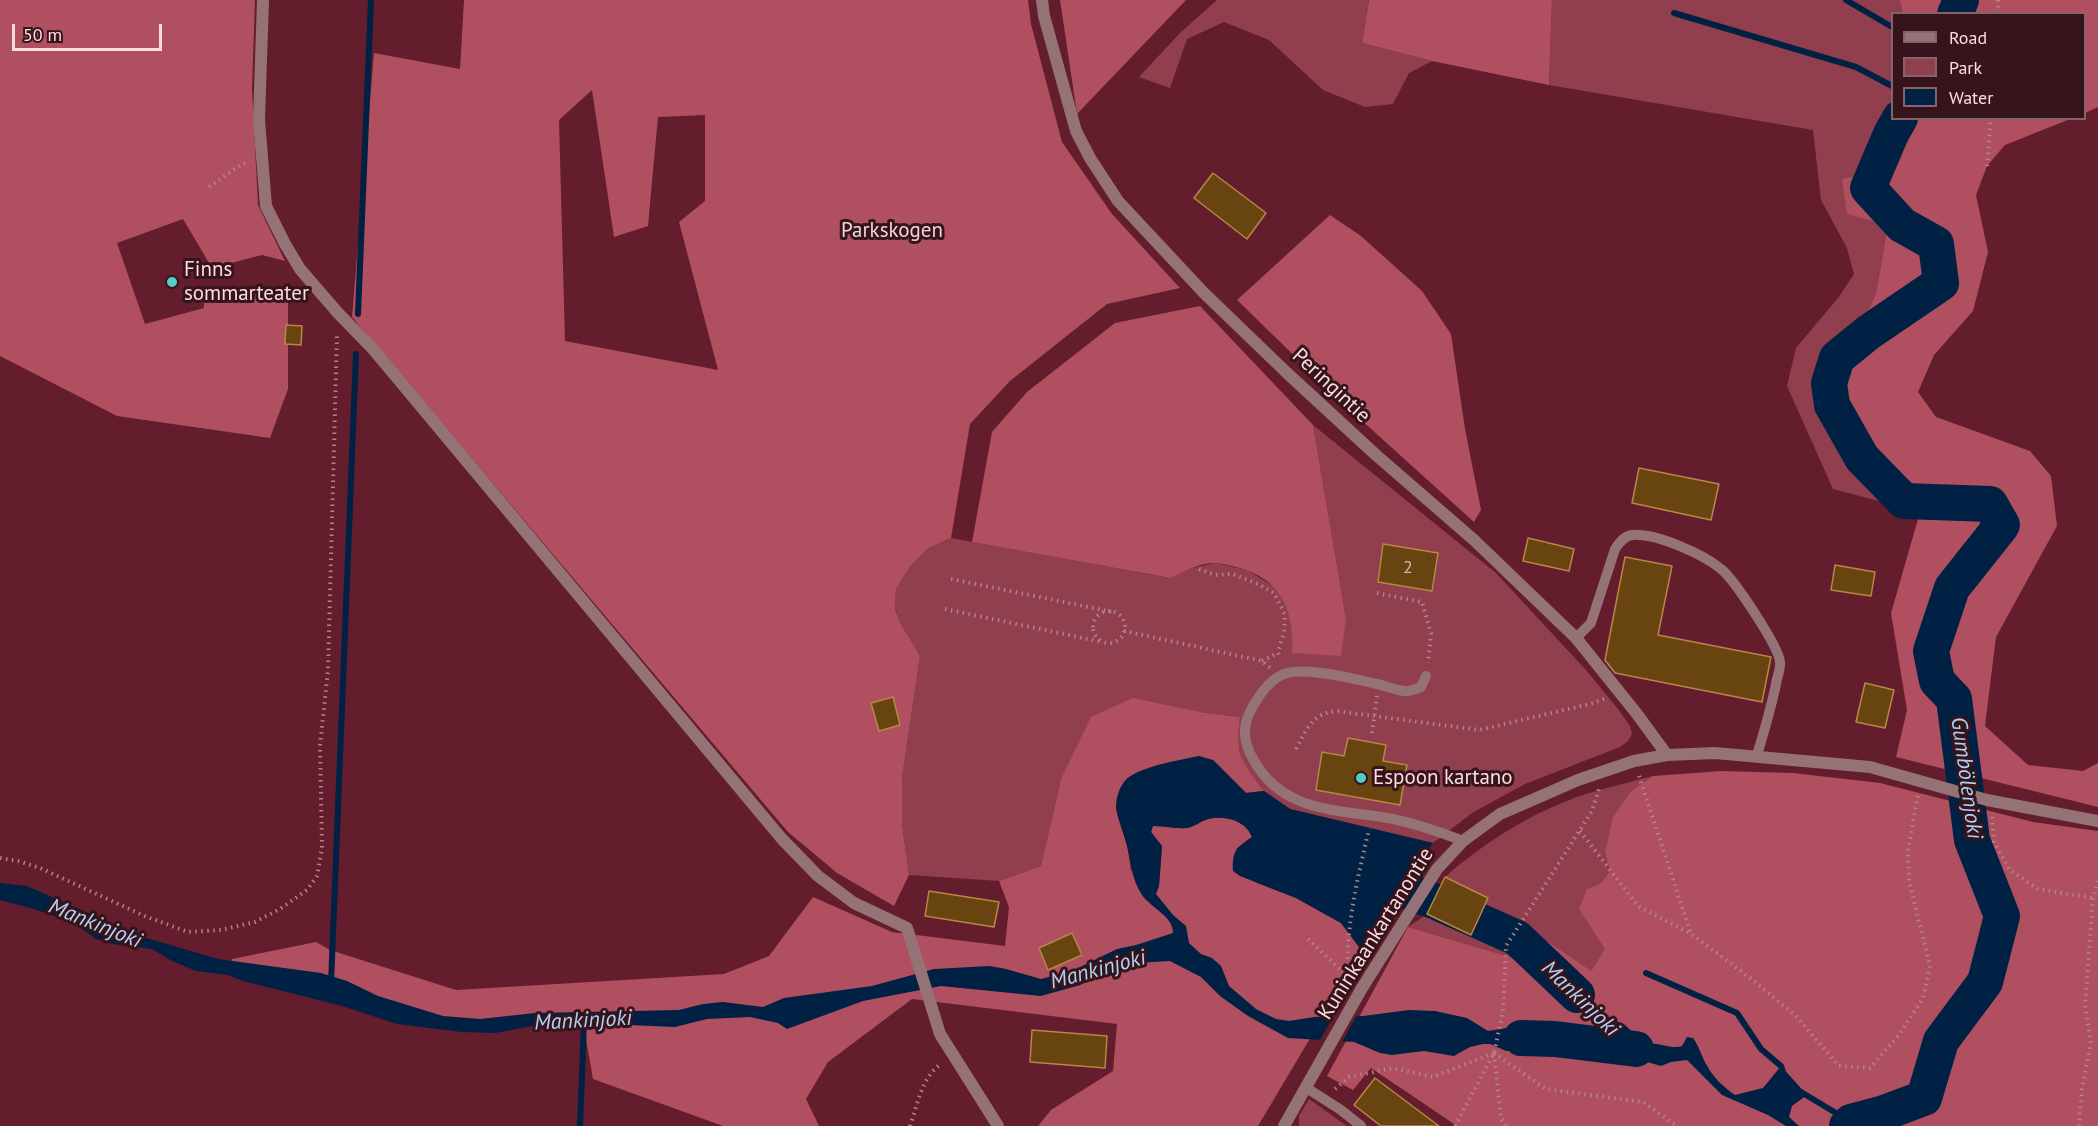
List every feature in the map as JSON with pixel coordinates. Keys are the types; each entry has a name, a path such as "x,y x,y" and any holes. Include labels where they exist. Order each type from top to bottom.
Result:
{"street":[{"path":"263,0 259,120 266,206 300,268 338,313 372,348 782,839 818,876 854,903 907,928 940,1034 998,1126"},
{"name":"Peringintie","path":"1041,0 1076,131 1090,158 1118,201 1204,293 1287,373 1376,455 1474,540 1576,638 1667,755"},
{"name":"Kuninkaankartanontie","path":"1284,1126 1362,988 1437,869 1463,841 1500,814 1542,794 1634,761 1667,755 1715,753 1757,755 1870,767 1989,801 2098,821"}],"lane":[{"path":"1576,638 1591,623 1615,549 1622,540 1631,535 1653,537 1690,551 1723,570 1769,634 1777,650 1780,663 1769,718 1757,755"},
{"path":"1426,676 1421,687 1406,692 1378,684 1298,671 1280,675 1263,691 1249,713 1244,731 1247,750 1261,774 1278,791 1298,802 1339,812 1392,819 1437,831 1463,841"},
{"path":"1305,1087 1361,1126"}],"path":[{"path":"1987,166 1991,120"},
{"path":"209,187 242,164 263,162"},
{"path":"0,858 39,868 147,917 188,932 221,930 255,922 280,909 307,890 317,876 322,848 320,746 328,670 338,313"},
{"path":"1198,569 1215,575 1233,574 1274,593 1285,615 1284,632 1278,653"},
{"path":"945,609 1102,642 1116,642 1124,631 1121,617 1113,612 951,579"},
{"path":"1377,593 1422,602 1431,634 1426,676"},
{"path":"1102,642 1094,635 1093,624 1098,615 1108,611 1113,612"},
{"path":"1124,631 1262,661 1280,675"},
{"path":"1372,733 1378,684"},
{"path":"1296,749 1317,716 1326,712 1337,711 1479,730 1594,703 1620,692"},
{"path":"1634,761 1691,934"},
{"path":"1455,1126 1494,1053 1503,1011 1506,946 1592,811 1604,771"},
{"path":"1580,831 1638,906 1691,934 1745,974 1794,1014 1839,1066 1870,1068 1899,1035 1923,998 1930,966 1909,881 1908,849 1920,782"},
{"path":"1989,801 1994,842 2010,870 2038,889 2093,898"},
{"path":"1348,977 1347,957 1367,839"},
{"path":"2079,1126 2082,1089 2091,1043 2085,1005 2093,898 2098,881"},
{"path":"1308,939 1362,988"},
{"path":"1348,1077 1393,1068 1433,1077 1494,1053"},
{"path":"1494,1053 1500,1118 1506,1126"},
{"path":"1494,1053 1546,1089 1643,1102 1677,1126"},
{"path":"910,1126 923,1084 936,1068 954,1055"}],"green space":[{"path":"0,0 255,0 252,88 258,205 285,261 262,255 212,268 183,219 117,243 145,324 204,308 204,295 288,288 288,389 270,438 117,416 0,356"},
{"name":"Parkskogen","path":"464,0 1028,0 1031,24 1062,142 1112,214 1180,288 1107,304 1010,381 970,424 951,538 927,549 910,567 896,589 895,609 920,656 902,778 902,824 909,875 894,906 837,873 788,832 352,317 374,53 460,69","holes":["592,90 614,237 648,226 658,117 705,115 705,201 679,222 718,370 565,341 559,120"]},
{"path":"1060,0 1186,0 1077,114"},
{"path":"1217,0 1369,0 1362,43 1432,61 1409,73 1393,104 1365,107 1323,90 1269,40 1224,22 1187,39 1170,88 1139,77 1180,33"},
{"path":"1369,0 1552,0 1549,85 1432,61 1362,43"},
{"path":"1552,0 2098,0 2086,12 1891,12 1891,120 2055,120 2012,136 1888,225 1876,293 1848,359 1854,428 1896,485 1920,512 1833,489 1787,386 1796,348 1838,298 1854,274 1847,248 1821,200 1813,130 1549,85"},
{"path":"1900,0 2098,0 2098,107 2086,113 2086,12 1903,12"},
{"path":"1904,120 2068,120 2005,145 1987,166 1976,195 1988,252 1973,311 1934,355 1918,392 1936,417 2030,451 2051,476 2057,526 1996,637 1985,726 2028,765 2083,771 2098,763 2098,807 1896,757 1907,710 1891,613 1920,512 1896,485 1854,428 1841,392 1848,359 1876,293 1888,225 1847,214 1842,179 1877,172"},
{"path":"1330,215 1361,236 1422,291 1451,334 1465,429 1481,510 1474,522 1349,409 1237,300"},
{"path":"1200,306 1313,425 1346,618 1341,656 1292,653 1290,622 1281,596 1262,577 1232,566 1208,563 1170,578 972,542 992,432 1027,392 1115,323"},
{"path":"1313,425 1496,573 1586,670 1618,709 1630,726 1632,734 1628,741 1620,747 1525,784 1472,813 1433,843 1290,809 1264,791 1243,764 1237,740 1240,717 1200,712 1061,779 1041,866 999,881 909,875 902,824 902,778 920,656 901,624 895,608 896,589 910,567 927,549 951,538 1169,578 1188,569 1215,563 1247,570 1276,588 1289,609 1293,634 1346,618"},
{"path":"1133,698 1200,712 1240,717 1239,750 1245,765 1264,791 1246,793 1213,760 1172,762 1127,778 1116,808 1131,870 1153,899 1159,886 1162,846 1151,832 1153,826 1186,828 1208,819 1227,818 1245,826 1252,837 1236,849 1257,883 1296,898 1341,923 1362,951 1258,1126 1038,1126 1051,1110 1113,1071 1117,1024 912,999 828,1062 806,1099 819,1126 723,1126 593,1079 583,1022 437,1022 229,972 232,959 316,942 330,950 456,990 724,974 769,956 813,897 892,932 1005,946 1009,907 999,881 1041,866 1061,779 1091,717"},
{"path":"1721,771 1793,773 1880,783 2033,822 2098,831 2098,1126 1457,1126 1371,1068 1353,1090 1327,1076 1408,927 1517,959 1547,941 1591,971 1605,949 1579,909 1587,889 1601,883 1610,871 1605,853 1613,817 1632,790 1653,776"},
{"path":"1653,776 1632,790 1605,853 1610,871 1601,883 1587,889 1606,949 1590,972 1547,941 1517,959 1408,927 1427,914 1471,934 1488,898 1445,877 1494,839 1529,818 1586,794"},
{"path":"1309,1099 1347,1126 1299,1126 1299,1116"}],"water":[{"path":"1199,756 1213,760 1246,793 1264,791 1290,809 1433,843 1362,951 1341,923 1296,898 1240,876 1233,871 1234,854 1252,837 1245,826 1240,823 1227,818 1214,818 1186,828 1153,826 1151,832 1162,846 1159,886 1156,894 1173,915 1186,926 1189,943 1201,954 1212,958 1221,966 1229,986 1256,1009 1276,1019 1289,1021 1409,1010 1435,1011 1467,1018 1488,1031 1524,1025 1545,1025 1564,1034 1573,1044 1583,1044 1607,1035 1591,1014 1571,996 1514,952 1516,948 1520,948 1556,971 1604,1015 1625,1025 1645,1044 1678,1047 1682,1046 1687,1037 1693,1038 1712,1073 1735,1095 1763,1088 1781,1066 1807,1095 1792,1106 1789,1117 1799,1126 1786,1126 1768,1115 1722,1095 1687,1060 1661,1066 1620,1054 1576,1054 1561,1049 1537,1048 1506,1051 1490,1044 1470,1047 1454,1056 1424,1051 1392,1055 1380,1053 1354,1042 1288,1038 1248,1016 1220,996 1201,977 1170,961 1137,963 1111,970 1080,985 1041,996 941,986 863,1001 787,1029 778,1023 750,1017 707,1019 675,1027 533,1026 495,1033 462,1032 397,1024 342,1006 243,981 228,975 196,971 152,949 113,944 96,939 72,922 0,900 0,883 27,886 143,937 218,959 321,973 347,981 378,996 443,1016 480,1019 535,1013 679,1010 723,1002 763,1007 784,998 872,986 934,969 990,966 1041,979 1072,971 1117,949 1173,933 1170,922 1142,895 1136,882 1118,816 1117,799 1123,784 1135,774 1162,764"}],"pier":[{"path":"1335,1013 1358,1013 1341,1044 1319,1042"}],"building":[{"path":"1213,173 1266,213 1247,239 1194,198"},
{"path":"286,325 302,326 301,345 285,344"},
{"path":"1639,468 1719,484 1711,520 1632,503"},
{"path":"1528,538 1574,549 1569,571 1523,561"},
{"path":"1383,544 1438,553 1432,591 1378,582"},
{"path":"1625,557 1672,566 1658,635 1771,657 1762,702 1615,673 1605,660"},
{"path":"1835,565 1875,572 1871,596 1831,590"},
{"path":"1865,683 1894,690 1885,728 1856,722"},
{"path":"893,697 900,725 879,731 871,703"},
{"name":"Espoon kartano","path":"1348,738 1386,745 1383,761 1407,765 1400,805 1316,790 1322,752 1344,756"},
{"path":"1445,877 1488,898 1471,935 1427,914"},
{"path":"929,891 999,902 994,927 925,916"},
{"path":"1072,933 1082,955 1048,970 1039,948"},
{"path":"1032,1030 1107,1036 1105,1068 1030,1062"},
{"path":"1375,1078 1439,1126 1381,1126 1354,1105"}],"waterway":[{"path":"358,314 371,0"},
{"path":"1846,0 1891,26"},
{"name":"Gumbölenjoki","path":"1956,12 1961,0"},
{"path":"1674,13 1856,67 1891,85"},
{"name":"Gumbölenjoki","path":"1847,1126 1851,1122 1924,1098 1941,1041 1985,982 2002,916 1972,840 1954,699 1937,681 1931,651 1952,588 2002,525 1990,504 1904,501 1862,458 1832,405 1829,383 1837,358 1869,332 1941,283 1936,244 1902,225 1868,188 1899,120"},
{"path":"331,984 356,354"},
{"name":"Mankinjoki","path":"1356,873 1434,901 1517,938 1577,995"},
{"path":"1646,973 1737,1013 1761,1049 1781,1066 1783,1072"},
{"path":"580,1126 584,1022"},
{"name":"Mankinjoki","path":"1521,1038 1555,1039 1636,1049"},
{"path":"1801,1092 1851,1122"}],"place":[{"name":"Finns sommarteater","path":"172,282"},
{"name":"Espoon kartano","path":"1361,778"}]}
